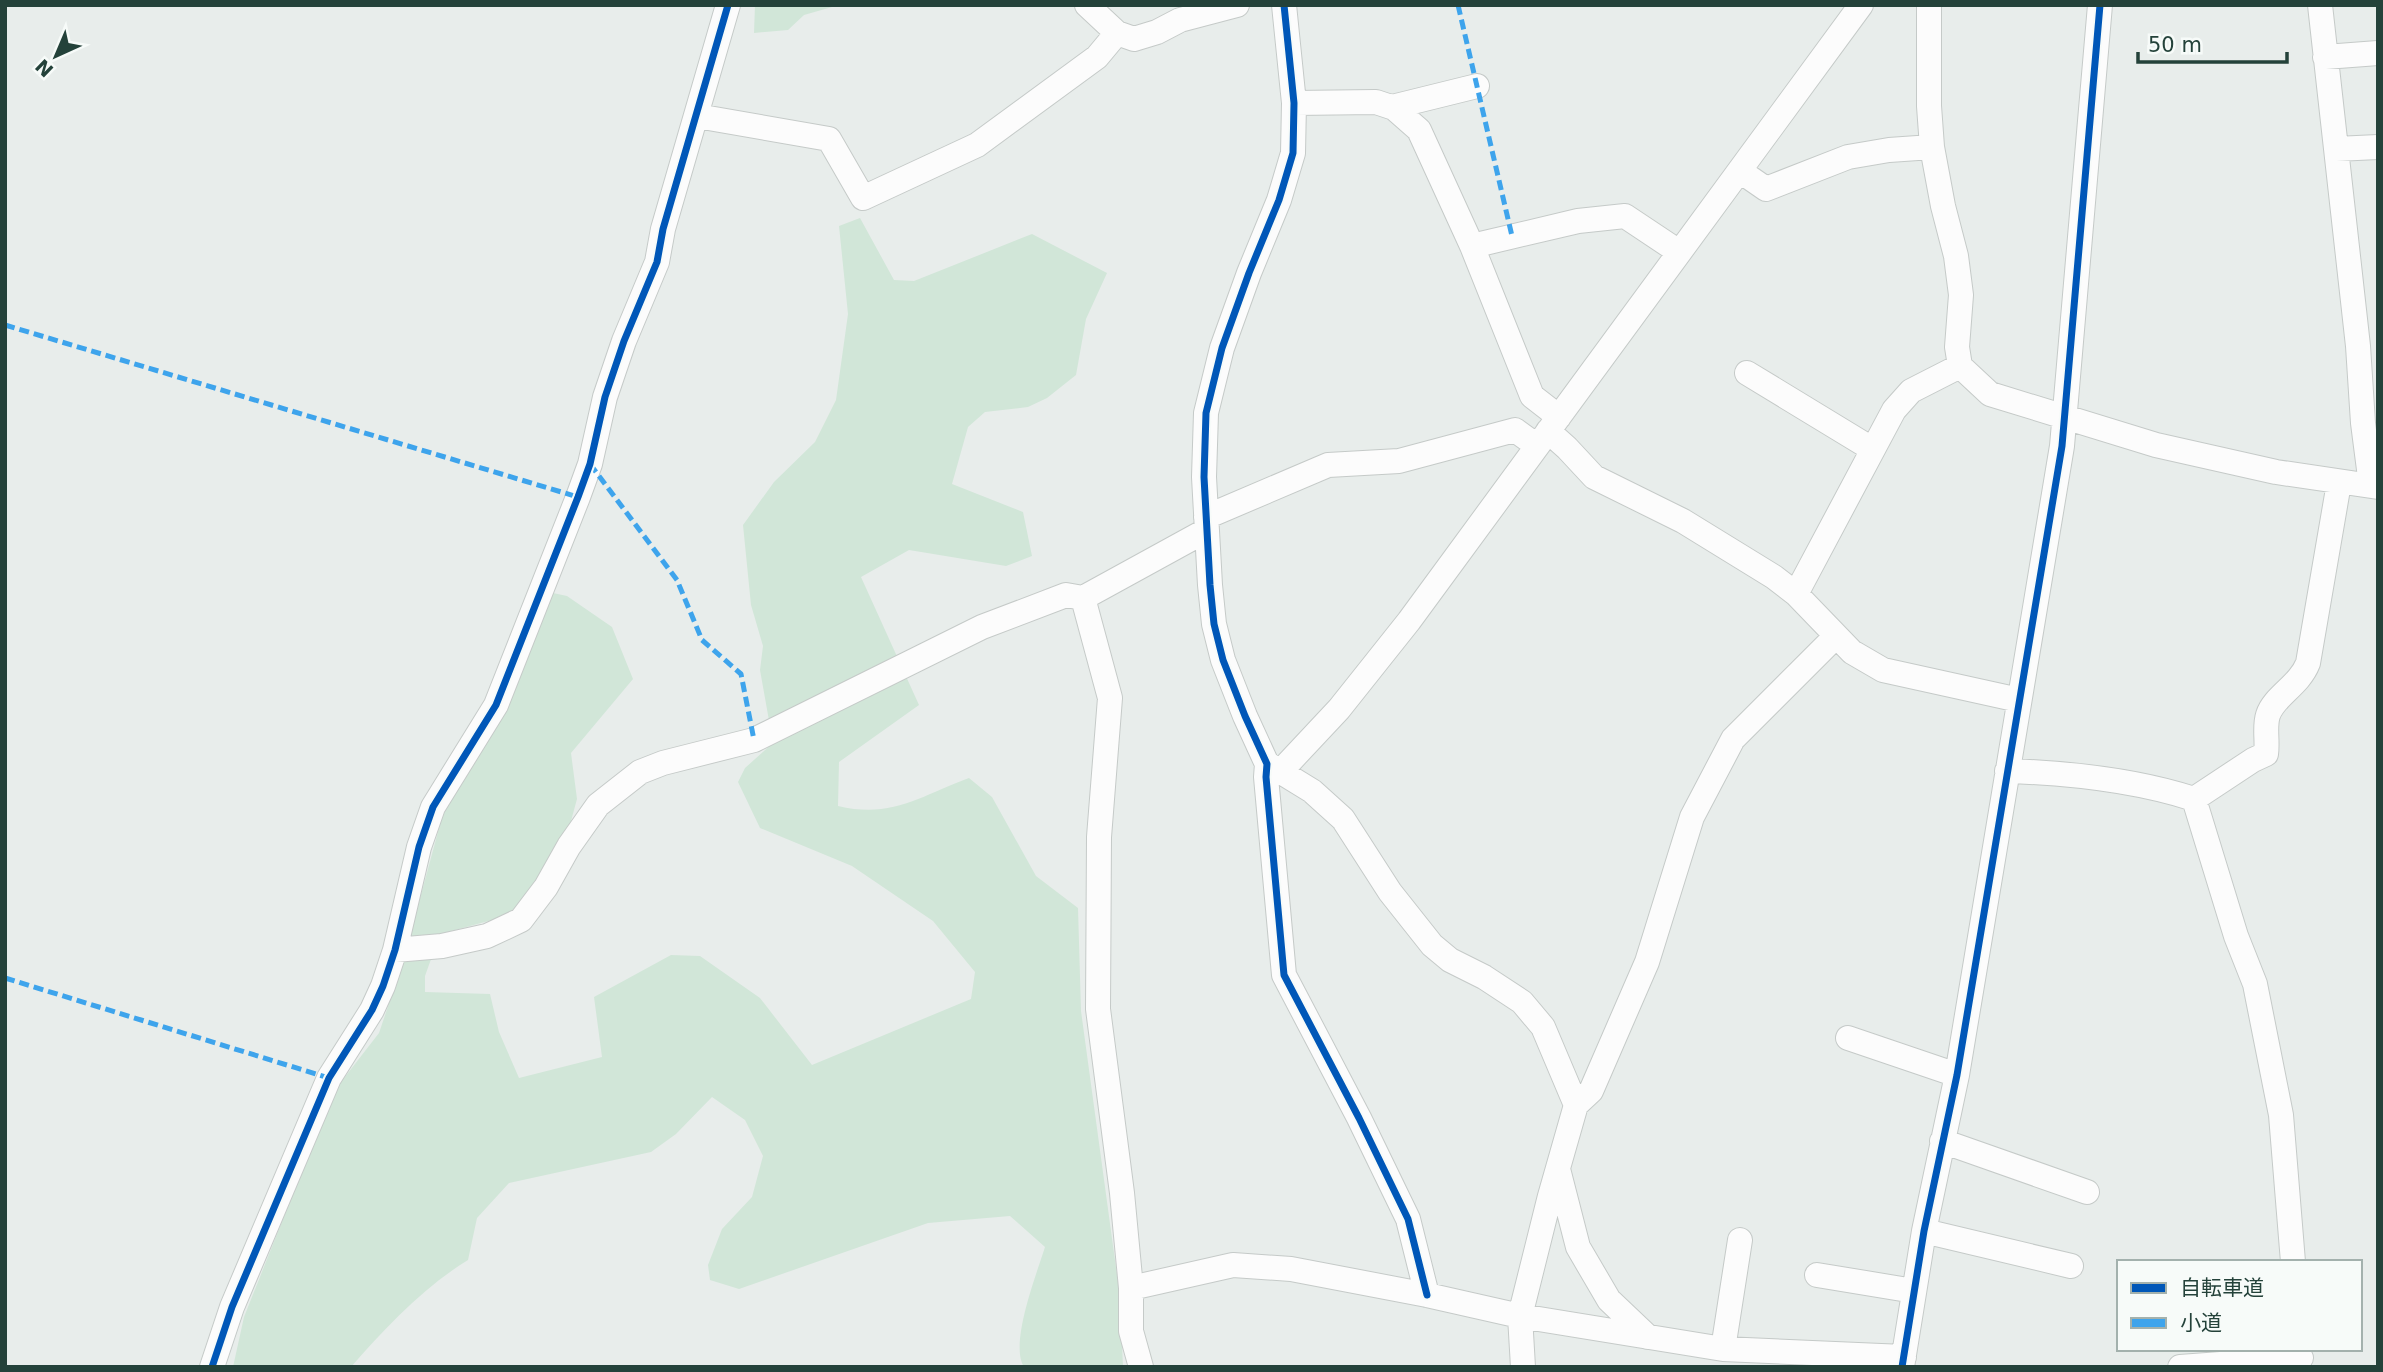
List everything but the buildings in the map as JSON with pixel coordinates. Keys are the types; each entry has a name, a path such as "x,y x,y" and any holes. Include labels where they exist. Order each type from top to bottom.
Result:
{"street":[{"path":"212,1367 232,1307 329,1078 372,1010 383,986 395,950 419,847 433,807 496,705 578,498 590,464 608,386 657,262 663,229 728,5"},
{"path":"1087,5 1117,33 1134,39 1157,32 1180,20 1237,5"},
{"path":"1284,5 1294,103 1293,153 1279,200 1222,348 1206,413 1204,477 1207,523 1214,624 1223,660 1245,716 1274,768 1312,791 1343,820 1390,892 1433,945 1450,960 1484,977 1522,1002 1543,1027 1576,1105"},
{"path":"1427,1295 1408,1219 1284,975 1266,777 1339,709 1402,631 1861,5"},
{"path":"1929,5 1929,106 1932,147 1956,256 1961,295 1957,347 1960,366 1990,394 2156,445 2263,469 2339,483 2374,486 2363,423 2358,346 2320,5"},
{"path":"1131,1288 1233,1265 1291,1269 1520,1316 1723,1349 1903,1362 1924,1231 1957,1075 2062,446 2100,5"},
{"path":"697,116 829,139 863,198 978,145 1097,57 1117,33"},
{"path":"2325,57 2378,53"},
{"path":"1392,107 1478,86"},
{"path":"1294,103 1376,102 1392,107 1419,131 1472,246 1548,431 1594,477 1683,521 1774,577 1796,594 1852,652 1883,670 2019,700"},
{"path":"2336,149 2378,146"},
{"path":"1740,171 1766,189 1848,157 1889,150 1932,147"},
{"path":"1472,246 1578,220 1625,215 1679,252"},
{"path":"1796,594 1894,410 1911,391 1960,366"},
{"path":"1747,373 1872,449"},
{"path":"395,950 486,936 521,920 546,887 569,846 598,805 640,772 663,763 754,740 982,627 1066,595 1083,598 1207,523 1328,466 1399,461 1515,430 1548,431"},
{"path":"2194,799 2266,754 2267,718 2272,707 2303,676 2308,663 2339,483"},
{"path":"1083,598 1110,698 1099,837 1098,1009 1122,1193 1131,1288 1131,1331 1141,1367"},
{"path":"1523,1367 1520,1316 1576,1105 1591,1091 1642,974 1692,817 1733,739 1836,635"},
{"path":"2007,771 2056,772 2172,792 2194,799"},
{"path":"2194,799 2235,936 2255,984 2281,1115 2293,1260"},
{"path":"1848,1038 1957,1075"},
{"path":"1942,1142 2087,1192"},
{"path":"1558,1169 1578,1247 1609,1300 1648,1337"},
{"path":"1924,1231 2071,1266"},
{"path":"1723,1349 1740,1240"},
{"path":"1817,1275 1914,1291"},
{"path":"2180,1367 2301,1358"}],"green space":[{"path":"755,5 839,5 804,15 788,30 754,33"},
{"path":"860,218 894,280 914,281 1032,234 1107,273 1086,319 1076,375 1047,398 1028,407 985,412 968,427 952,484 1023,512 1032,556 1006,566 909,550 861,577 919,705 839,762 838,806 874,810 890,808 969,778 992,797 1036,876 1078,908 1081,1011 1120,1297 1123,1367 1024,1367 1020,1356 1022,1326 1045,1247 1010,1216 928,1223 739,1289 710,1280 708,1265 722,1229 752,1197 763,1156 745,1120 712,1097 676,1134 651,1152 509,1183 477,1218 468,1260 406,1309 351,1367 233,1367 244,1317 334,1091 379,1033 402,965 445,806 553,593 567,596 612,627 633,679 571,753 577,799 548,905 440,934 425,976 425,992 490,994 499,1032 519,1078 602,1057 594,997 671,955 700,956 760,998 812,1065 971,999 975,972 933,921 852,866 760,828 738,782 745,768 773,743 760,670 763,646 751,605 743,525 774,482 815,442 836,400 848,314 839,226"}],"marked path":[{"path":"1458,5 1512,236"},
{"path":"5,325 578,497"},
{"path":"590,464 677,580 702,640 741,674 754,740"},
{"path":"5,978 329,1078"}],"cycle path":[{"path":"212,1367 232,1307 329,1078 372,1010 383,986 395,950 419,847 433,807 496,705 578,497 590,464 605,397 624,341 657,262 663,229 728,5"},
{"path":"1284,5 1294,103 1293,153 1279,200 1222,348 1206,413 1204,477 1214,624 1223,660 1267,764 1284,975 1408,1219 1427,1295"},
{"path":"1902,1367 1924,1231 1957,1075 2062,446 2100,5"}]}
